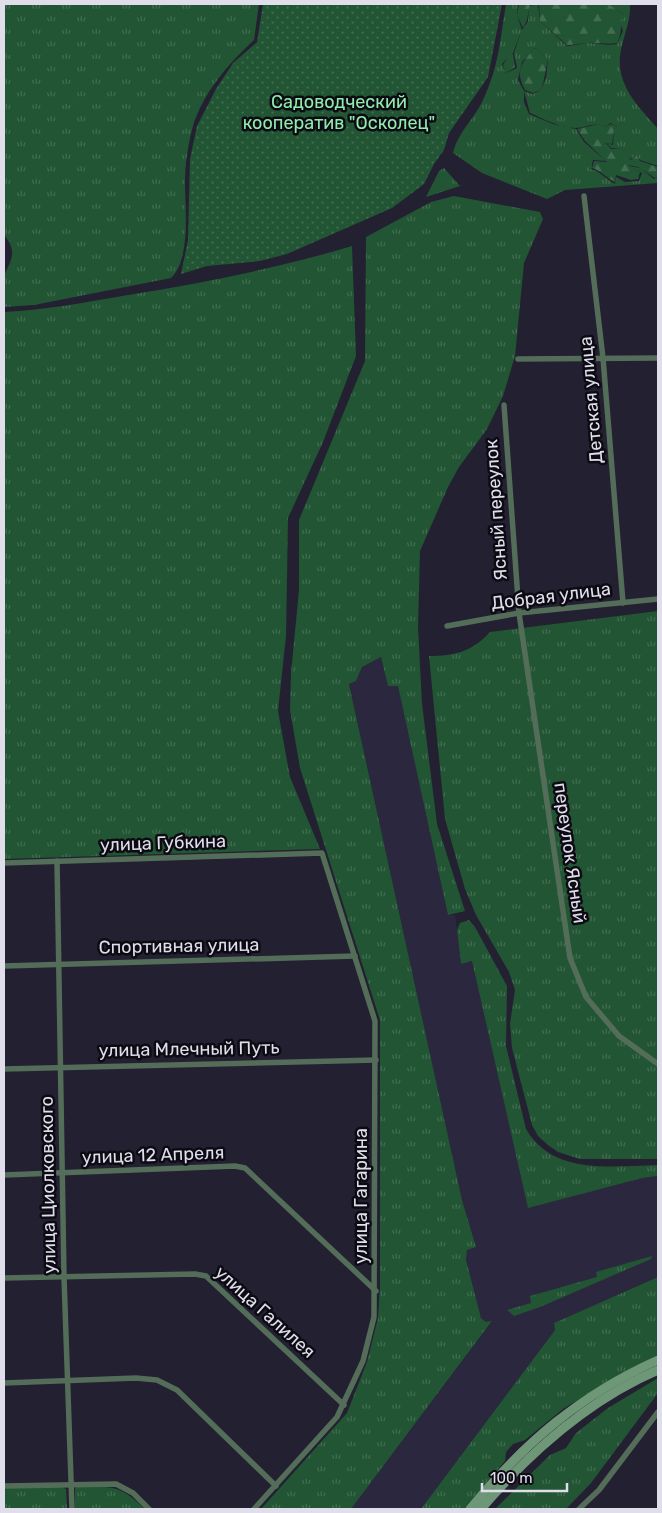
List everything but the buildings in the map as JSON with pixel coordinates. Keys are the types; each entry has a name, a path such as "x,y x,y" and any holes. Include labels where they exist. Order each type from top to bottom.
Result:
{"main road":[{"path":"470,1509 495,1478 569,1410 600,1389 658,1360"},
{"path":"481,1509 553,1436 610,1394 658,1370"}],"street":[{"name":"Детская улица","path":"584,196 603,358 623,602"},
{"path":"518,359 658,358"},
{"name":"Ясный переулок","path":"504,405 519,613"},
{"name":"Добрая улица","path":"447,626 519,613 658,599"},
{"name":"переулок Ясный","path":"519,613 570,958 586,997 619,1036 658,1064"},
{"name":"улица Губкина","path":"4,863 322,853"},
{"name":"улица Гагарина","path":"254,1509 337,1417 363,1361 374,1317 376,1291 375,1021 322,853"},
{"name":"улица Циолковского","path":"56,861 64,1277 72,1509"},
{"name":"Спортивная улица","path":"4,966 355,956"},
{"name":"улица Млечный Путь","path":"4,1069 376,1060"},
{"name":"улица 12 Апреля","path":"4,1176 235,1166 245,1168 376,1291"},
{"name":"улица Галилея","path":"4,1278 195,1274 206,1276 344,1405"},
{"path":"4,1383 136,1378 157,1380 177,1390 276,1486"},
{"path":"579,1509 599,1490 658,1412"},
{"path":"4,1486 116,1484 132,1493 149,1509"}],"shaded area":[{"path":"381,657 388,686 398,685 448,915 455,915 461,964 472,961 528,1207 642,1177 658,1176 658,1277 554,1323 555,1330 421,1509 351,1509 492,1322 486,1322 481,1318 466,1260 467,1250 476,1247 462,1200 349,683 356,681 362,667"}],"green space":[{"path":"4,4 259,4 254,40 235,59 210,90 197,114 193,126 188,147 185,183 186,233 182,259 171,278 34,305 4,307 3,278 11,260 12,251 4,235"},
{"name":"Садоводческий кооператив \"Осколец\"","path":"263,4 502,4 488,77 449,133 444,150 434,164 424,184 392,208 287,254 260,261 207,266 181,274 188,240 190,159 197,126 216,89 233,63 257,42"},
{"path":"506,4 518,4 517,15 522,30 528,21 529,6 538,4 540,21 567,46 588,43 617,44 623,31 620,23 624,14 608,4 630,4 629,18 620,56 620,67 622,78 631,96 658,129 658,166 640,160 636,154 632,159 626,156 622,149 611,148 607,143 613,145 614,130 617,126 610,123 606,127 594,125 570,128 576,129 584,142 606,161 593,160 591,169 615,184 616,177 625,182 639,181 642,173 629,166 640,168 654,179 658,177 658,183 565,190 547,199 482,173 453,153 455,145 480,107 488,88 496,64","holes":["521,32 514,53 517,68 506,73 502,64 513,53","535,48 548,60 546,78 541,90 533,94 524,91 518,80 522,62","524,91 530,113 561,126 529,114 524,102"]},
{"path":"519,4 530,4 527,20 523,28 517,15"},
{"path":"539,4 608,4 624,14 617,43 567,45 540,21"},
{"path":"535,48 548,60 541,90 533,93 525,90 520,78 520,72 526,58"},
{"path":"510,54 513,54 515,67 506,73 503,65"},
{"path":"599,124 606,127 610,124 617,126 614,130 612,144 606,143 611,149 622,149 631,160 636,154 640,161 658,167 658,177 655,178 638,167 628,165 640,172 638,179 631,180 616,175 615,182 592,168 594,161 607,162 585,141 577,129"},
{"path":"444,168 460,186 426,197 439,171"},
{"path":"454,196 540,212 543,219 524,263 515,356 503,396 487,429 459,467 448,487 420,551 418,627 422,704 437,824 465,911 448,915 398,686 388,686 381,657 362,667 356,681 349,684 462,1200 476,1247 467,1250 466,1260 481,1318 486,1322 492,1321 351,1509 261,1509 347,1413 367,1362 378,1318 380,1288 380,1020 300,768 290,710 291,673 299,590 299,520 365,361 366,237 431,202"},
{"path":"352,246 356,356 323,442 288,518 286,636 278,711 290,777 320,849 4,859 4,312 66,305 185,285 269,268"},
{"path":"658,611 658,1159 580,1159 558,1152 548,1145 538,1136 532,1125 512,1048 510,1024 515,990 509,972 476,915 465,889 445,819 429,656 447,655 463,651 477,644 490,632"},
{"path":"469,920 475,927 507,986 506,1046 526,1129 538,1144 552,1155 568,1161 585,1165 603,1166 658,1165 658,1176 642,1178 528,1208 472,961 461,964 457,930 460,923"},
{"path":"652,1256 651,1259 540,1307 514,1316 507,1310 531,1303 530,1296 597,1277 596,1272"},
{"path":"658,1277 658,1355 619,1375 563,1409 525,1440 513,1444 506,1452 505,1461 464,1509 421,1509 555,1330 554,1323"},
{"path":"658,1378 658,1393 591,1483 566,1509 495,1509 550,1455 566,1448 576,1433 608,1408"},
{"path":"78,1486 99,1486 121,1491 145,1509 75,1509 75,1488"},
{"path":"62,1487 66,1489 67,1509 4,1509 4,1488"}]}
